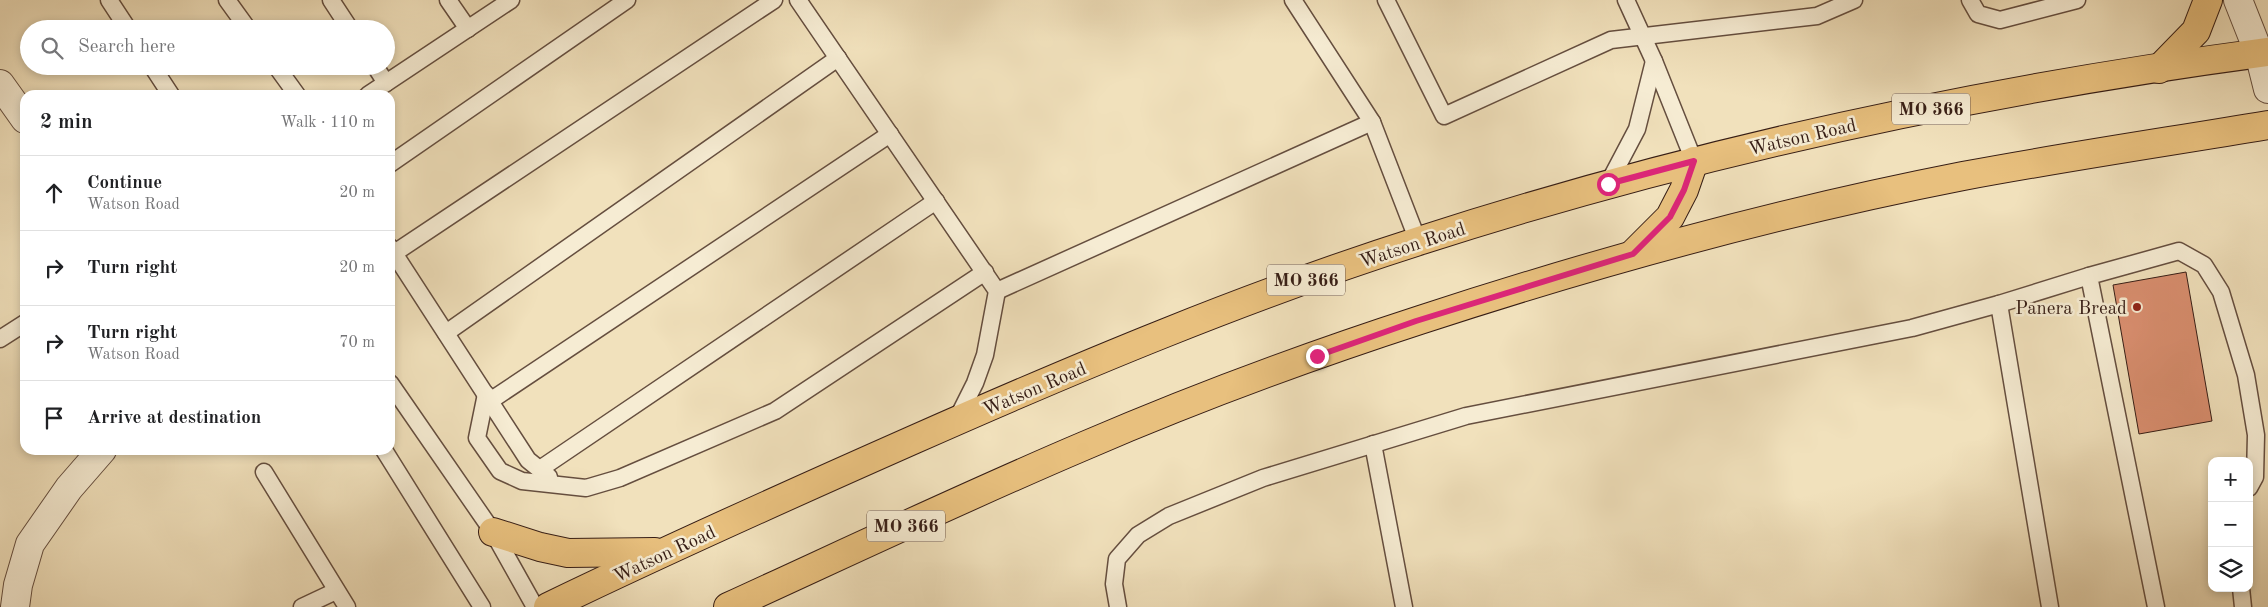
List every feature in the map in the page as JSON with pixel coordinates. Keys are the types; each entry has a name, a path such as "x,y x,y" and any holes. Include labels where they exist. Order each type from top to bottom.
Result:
{"main road":[{"path":"2159,69 2196,31 2208,0"},
{"name":"Watson Road","path":"548,607 956,421 1210,315 1418,241 1608,184 1694,161 1852,124 2079,81 2263,53"},
{"name":"MO 366","path":"728,607 1084,446 1198,400 1416,321 1633,254 1844,201 1962,176 2079,155 2268,125"},
{"path":"1633,254 1670,217 1684,190 1694,161"},
{"path":"493,532 540,548 568,553 666,552"}],"street":[{"path":"2238,0 2263,53 2268,89"},
{"path":"0,84 20,112"},
{"path":"15,607 18,585 30,544 69,488 98,455"}],"lane":[{"path":"108,0 122,20"},
{"path":"227,0 241,20"},
{"path":"331,0 344,20"},
{"path":"448,0 468,29"},
{"path":"376,90 511,0"},
{"path":"395,161 627,0"},
{"path":"395,249 774,0"},
{"path":"798,0 997,291 985,355 975,383 956,421"},
{"path":"1293,0 1372,122 1418,241"},
{"path":"1386,0 1444,116 1610,40 1817,16 1854,0"},
{"path":"1626,0 1654,61 1694,161"},
{"path":"1970,0 1978,14 2000,20 2077,0"},
{"path":"446,333 838,58"},
{"path":"1608,184 1637,129 1654,61"},
{"path":"158,75 169,90"},
{"path":"283,75 293,90"},
{"path":"381,75 386,83"},
{"path":"997,291 1372,122"},
{"path":"890,134 488,398 476,438 500,471 522,481 556,483 586,488 620,478 775,410 985,272"},
{"path":"540,470 936,201"},
{"path":"1118,607 1114,584 1118,559 1138,535 1169,516 1264,478 1466,416 1912,328 2179,251 2204,265 2220,292 2246,375 2256,435 2256,477 2253,482"},
{"path":"395,258 528,460 556,483"},
{"path":"2089,276 2156,607"},
{"path":"1999,304 2050,607"},
{"path":"0,339 20,326"},
{"path":"395,390 493,532 535,607"},
{"path":"1373,444 1404,607"},
{"path":"387,455 482,607"},
{"path":"264,472 347,607"},
{"path":"302,607 336,591"},
{"path":"2241,592 2243,607"}],"building":[{"path":"2186,272 2212,421 2139,434 2113,285"}],"place":[{"name":"Panera Bread","path":"2137,307"}],"route":[{"path":"1317,356 1416,321 1633,254 1670,217 1684,190 1694,161 1608,184"}]}
